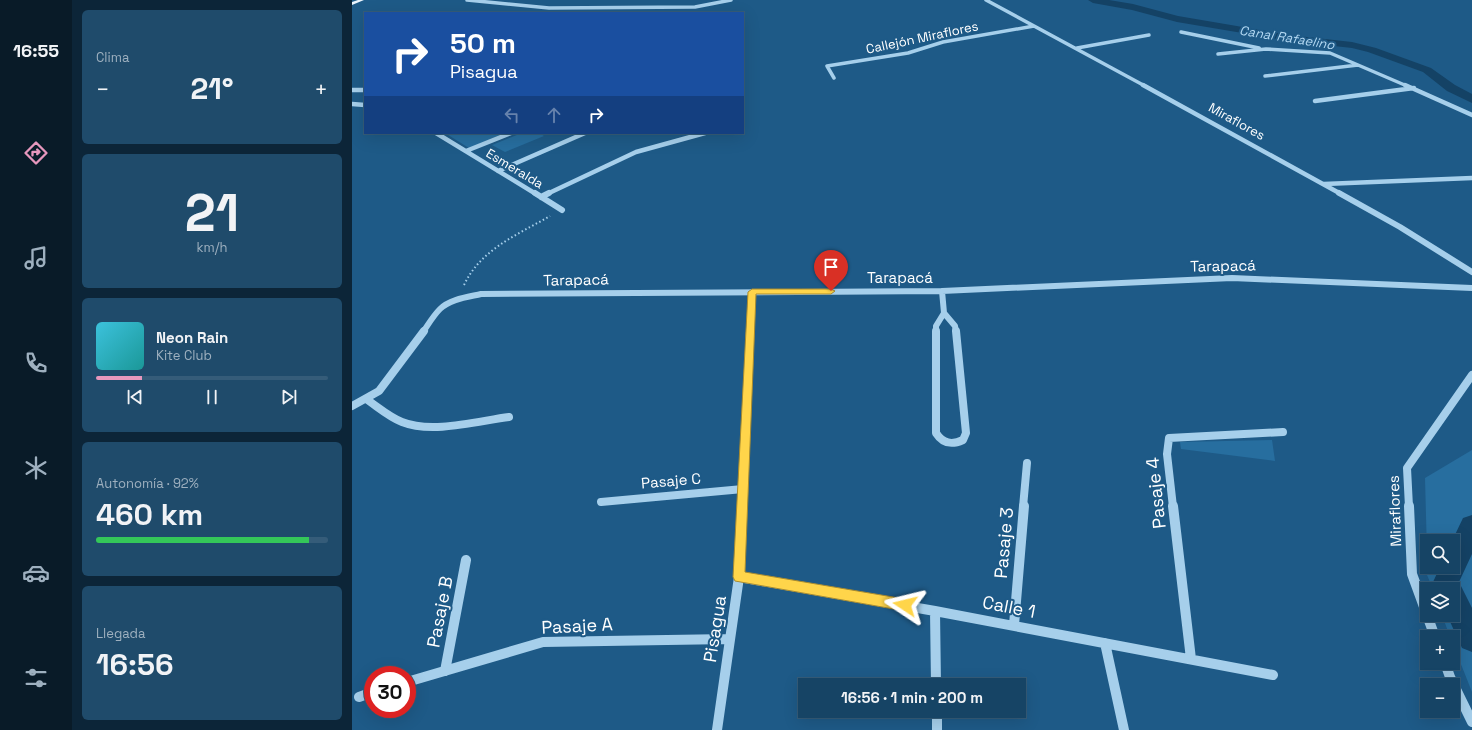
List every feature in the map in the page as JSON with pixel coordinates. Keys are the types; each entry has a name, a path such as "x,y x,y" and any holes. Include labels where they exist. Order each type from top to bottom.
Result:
{"main road":[{"path":"352,4 362,0"}],"street":[{"path":"467,0 556,8 695,7 711,6 730,0"},
{"name":"Miraflores","path":"986,0 1077,48 1400,227 1472,272"},
{"name":"Callejón Miraflores","path":"834,78 827,66 908,53 943,42 1034,26"},
{"path":"1181,32 1266,49 1330,53 1414,88 1472,115"},
{"path":"1077,48 1150,35"},
{"path":"1218,54 1266,49"},
{"path":"1265,76 1359,65"},
{"path":"1315,101 1414,88"},
{"path":"352,90 364,90"},
{"path":"352,104 364,104"},
{"name":"Esmeralda","path":"438,134 562,210"},
{"path":"466,151 508,134"},
{"path":"498,171 583,134"},
{"path":"541,197 636,152 700,134"},
{"path":"1323,184 1472,178"},
{"name":"Tarapacá","path":"352,406 379,391 440,309 448,303 481,294 942,291 1232,278 1472,288"},
{"path":"942,291 944,313 955,326 966,433 963,440 957,443 945,443 940,440 936,433 936,326 944,313"},
{"name":"Pisagua","path":"717,730 739,577 752,292"},
{"name":"Miraflores","path":"1432,630 1412,574 1407,468 1472,375"},
{"path":"366,399 394,418 407,424 426,426 509,417"},
{"name":"Pasaje 4","path":"1191,659 1167,454 1169,438 1283,432"},
{"name":"Pasaje 3","path":"1014,625 1027,463"},
{"name":"Pasaje C","path":"601,502 743,489"},
{"name":"Pasaje B","path":"445,671 466,560"},
{"name":"Calle 1","path":"739,577 1014,625 1272,675"},
{"path":"935,611 936,678"},
{"name":"Pasaje A","path":"416,679 543,642 730,639"},
{"path":"1105,643 1124,730"},
{"path":"1447,670 1472,722"},
{"path":"359,697 364,695"},
{"path":"937,718 937,730"}],"path":[{"path":"463,298 463,288 467,275 478,262 493,249 562,210"}],"shaded area":[{"path":"447,134 503,134 469,148"},
{"path":"520,134 541,134 544,136 505,152 492,145"},
{"path":"1272,440 1275,461 1181,449 1180,442"},
{"path":"1472,450 1472,692 1460,662 1460,630 1447,630 1445,622 1460,622 1460,582 1430,582 1427,575 1460,574 1460,534 1426,534 1425,478"}],"waterway":[{"name":"Canal Rafaelino","path":"1093,0 1133,7 1177,19 1289,38 1352,45 1372,50 1427,70 1451,88 1472,99"},
{"name":"Canal Rafaelino","path":"1446,582 1472,526"},
{"name":"Canal Rafaelino","path":"1460,612 1472,638"}],"route":[{"path":"831,291 752,292 739,577 905,605"}]}
